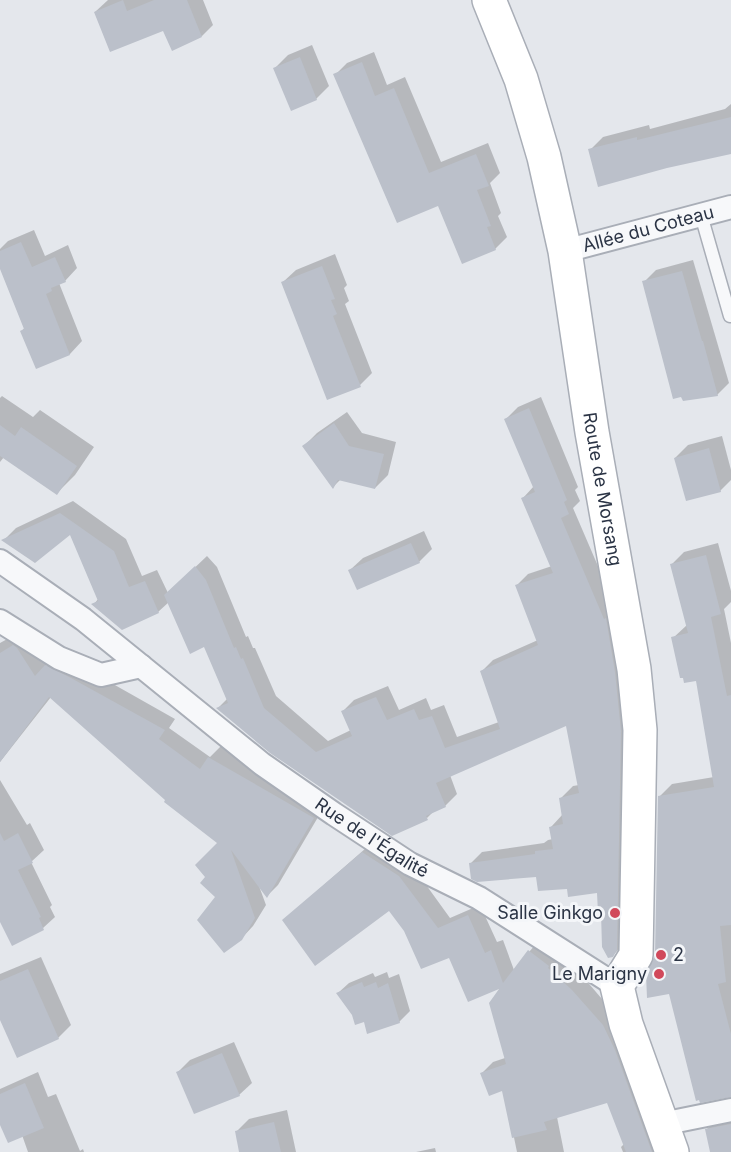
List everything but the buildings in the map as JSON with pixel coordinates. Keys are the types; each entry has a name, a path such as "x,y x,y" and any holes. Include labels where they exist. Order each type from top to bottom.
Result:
{"street":[{"name":"Route de Morsang","path":"489,0 521,79 544,157 565,251 592,432 634,669 640,730 636,955 618,986"},
{"name":"Allée du Coteau","path":"565,251 731,207"},
{"name":"Rue de l'Égalité","path":"0,561 83,619 262,764 410,864 479,898 618,986"},
{"path":"0,621 59,658 101,675 141,666"},
{"path":"618,986 626,1024 667,1138 731,1110"}],"lane":[{"path":"701,215 730,316"}],"place":[{"name":"Salle Ginkgo","path":"615,913"},
{"name":"2","path":"661,955"},
{"name":"Le Marigny","path":"659,974"}]}
